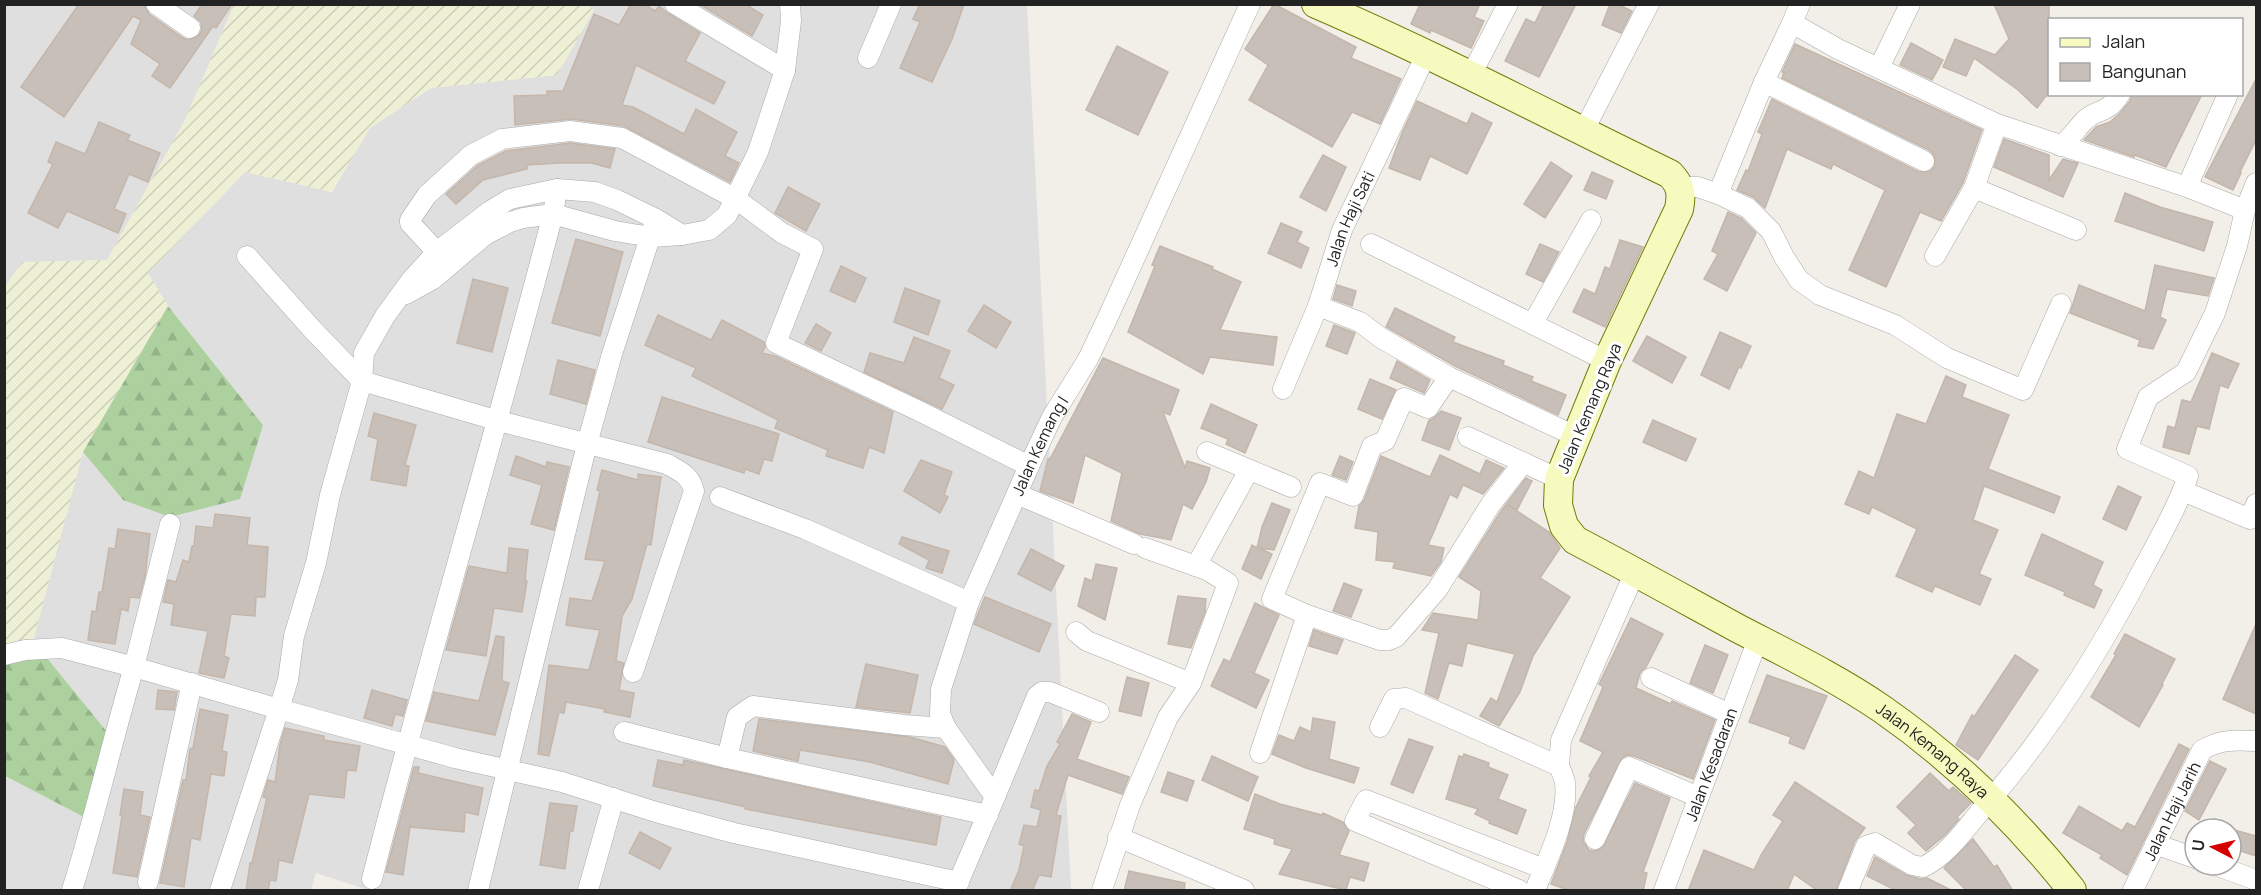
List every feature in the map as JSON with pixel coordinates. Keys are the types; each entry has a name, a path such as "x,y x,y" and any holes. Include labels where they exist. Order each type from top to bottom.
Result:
{"street":[{"path":"156,4 190,28"},
{"path":"675,4 785,70"},
{"path":"220,891 288,680 294,636 316,563 330,495 362,381 364,353 385,316 412,279 444,258 510,222 553,214 615,231 653,228 682,235 709,230 727,215 758,152 785,70 791,21 790,4"},
{"path":"868,58 891,4"},
{"name":"Jalan Kemang I","path":"992,806 946,728 940,714 941,689 969,602 1029,466 1052,417 1088,359 1250,4"},
{"path":"1316,4 1427,53 1470,77 1670,174 1679,187 1698,188 1718,194 1748,208 1771,231 1799,280 1820,295 1895,325 1947,358 2023,390 2061,304"},
{"path":"1470,77 1508,4"},
{"path":"1718,194 1764,82 1800,4"},
{"path":"1879,68 1910,4"},
{"path":"1583,132 1644,6"},
{"path":"1792,23 1838,49 1997,124 2187,187 2245,210"},
{"name":"Jalan Haji Sati","path":"1283,389 1318,306 1342,230 1427,53"},
{"path":"1764,82 1924,161"},
{"path":"2060,146 2072,138 2085,119 2108,109 2118,96"},
{"path":"2187,187 2227,96"},
{"path":"1935,256 1974,188 1997,124"},
{"path":"444,258 410,223 410,220 427,195 471,155 502,139 570,131 622,138 736,199 757,216 813,249 776,344 920,411 1029,466"},
{"path":"1848,891 1866,846 1869,844 1875,843 1912,865 1923,867 1954,842 2034,748 2109,635 2183,491 2188,476 2127,449 2148,397 2186,372 2215,313 2237,246 2245,210 2256,183"},
{"name":"Jalan Kemang Raya","path":"1679,187 1682,196 1679,209 1607,361 1559,479 1558,505 1564,526 1575,540 1828,676 1880,709 1924,741 1981,789 2072,891"},
{"path":"1974,188 2076,230"},
{"path":"444,258 490,210 510,199 558,189 595,192 653,228"},
{"path":"372,879 407,743 499,421 558,189"},
{"path":"1533,323 1591,220"},
{"path":"478,891 587,444 612,354 653,228"},
{"path":"1371,244 1607,361"},
{"path":"247,256 362,381 499,421 667,464 687,475 692,481 694,491 633,672"},
{"path":"1318,306 1360,322 1381,338 1449,377 1575,436"},
{"path":"1449,377 1428,408 1404,398 1385,441 1372,446 1353,496 1320,483 1272,599 1307,615 1380,639 1389,640 1396,637 1437,590 1455,557 1491,504 1523,463"},
{"path":"1468,437 1559,479"},
{"path":"1207,452 1291,487"},
{"path":"1196,566 1249,470"},
{"path":"2183,491 2250,519 2256,504"},
{"path":"1017,494 1139,546 1207,570 1228,583 1191,683 1167,717 1158,738 1118,837 1102,891"},
{"path":"720,497 805,529 969,602"},
{"path":"72,891 99,802 170,524"},
{"path":"1535,891 1560,825 1566,798 1565,781 1559,766 1561,740 1635,572"},
{"path":"1260,753 1307,615"},
{"path":"1076,632 1087,641 1191,683"},
{"name":"Jalan Kesadaran","path":"1664,891 1758,639"},
{"path":"4,656 25,650 62,648 455,758 562,782 734,833 957,886 1037,696 1042,692 1050,692 1099,712"},
{"path":"1651,678 1730,714"},
{"path":"148,882 192,683"},
{"path":"1380,727 1394,699 1406,698 1559,766"},
{"path":"727,758 737,717 753,706 946,728"},
{"path":"624,732 727,758 992,806"},
{"name":"Jalan Haji Jarih","path":"2133,891 2202,750 2228,739 2256,741"},
{"path":"1595,839 1629,767 1698,797"},
{"path":"588,891 614,798"},
{"path":"1519,891 1355,821 1366,800 1544,869"},
{"path":"1118,837 1204,882 1244,891"},
{"path":"2155,844 2183,854"}],"shaded area":[{"path":"5,5 234,5 184,122 107,260 22,262 5,288"},
{"path":"585,5 1027,5 1071,890 368,890 316,873 311,890 5,890 4,776 84,816 33,641 83,452 123,500 263,425 168,306 148,273 245,172 332,192 370,128 431,88 557,75 594,10"}],"green space":[{"path":"585,4 594,10 557,75 431,88 370,128 332,192 245,172 148,273 168,306 83,452 33,641 5,644 4,288 22,262 107,260 184,122 234,5"},
{"path":"168,306 263,425 240,499 170,517 123,500 83,452"},
{"path":"33,641 116,743 84,817 5,776 4,644"}],"building":[{"path":"79,4 144,4 149,14 189,40 199,35 202,30 201,22 194,16 202,4 232,4 216,28 213,26 170,88 152,76 160,64 131,44 141,20 133,16 64,117 21,87"},
{"path":"631,4 644,4 655,11 659,6 700,33 685,61 725,82 714,104 636,65 622,105 633,107 684,134 696,109 737,132 725,156 739,163 730,182 624,126 571,119 515,125 514,96 547,95 547,91 563,91 594,14 619,25"},
{"path":"699,4 745,4 763,15 752,36"},
{"path":"920,4 964,4 952,39 932,82 900,68 920,22 913,19"},
{"path":"1274,4 1356,47 1351,58 1401,79 1380,124 1352,112 1332,147 1249,100 1268,65 1245,49"},
{"path":"1420,4 1480,4 1474,17 1484,21 1471,48 1431,30 1430,33 1411,24"},
{"path":"1544,4 1576,4 1539,77 1505,61 1526,19 1535,23"},
{"path":"1610,4 1617,4 1632,11 1621,33 1602,25"},
{"path":"1994,4 2049,4 2048,93 2037,108 2018,90 1974,58 1966,76 1943,67 1955,39 1995,55 2009,39"},
{"path":"1911,43 1943,60 1932,80 1900,65"},
{"path":"1795,44 1982,130 1963,183 1941,221 1920,212 1886,287 1849,270 1885,190 1833,164 1831,169 1787,149 1765,208 1753,197 1737,190 1746,170 1748,171 1762,134 1758,132 1772,99 1919,172 1930,171 1935,166 1934,155 1929,150 1782,78 1784,72 1782,72"},
{"path":"1117,46 1168,72 1138,135 1086,110"},
{"path":"2256,79 2256,140 2233,190 2205,177"},
{"path":"2131,96 2201,96 2166,167 2084,140 2096,127 2110,122 2130,101"},
{"path":"1417,101 1467,124 1472,113 1492,123 1467,174 1430,156 1420,180 1389,168"},
{"path":"99,122 130,135 127,140 160,153 148,182 129,174 114,209 126,214 118,233 67,211 58,228 28,213 53,164 48,162 56,142 85,154"},
{"path":"2004,139 2049,155 2049,180 2063,159 2078,163 2063,197 1994,167"},
{"path":"570,143 615,149 610,168 592,163 527,165 527,169 483,180 456,204 446,194 478,165 506,151"},
{"path":"1323,155 1346,167 1326,211 1300,197"},
{"path":"1551,162 1572,176 1545,218 1524,204"},
{"path":"1592,172 1613,181 1606,199 1584,190"},
{"path":"788,187 820,204 806,231 775,213"},
{"path":"2125,193 2160,207 2213,222 2204,251 2115,221"},
{"path":"1728,212 1741,218 1756,233 1727,291 1704,279 1718,254 1712,251"},
{"path":"1281,223 1302,232 1297,242 1309,248 1301,268 1268,253"},
{"path":"576,239 623,252 600,336 552,323"},
{"path":"1620,240 1643,247 1605,327 1573,312 1584,289 1595,294 1605,267 1610,269"},
{"path":"1540,244 1559,252 1543,282 1526,274"},
{"path":"1160,246 1213,267 1212,269 1241,282 1220,330 1277,337 1273,365 1210,357 1203,374 1128,332 1155,266 1152,265"},
{"path":"2155,265 2214,278 2208,296 2167,289 2160,317 2166,320 2153,349 2138,346 2140,340 2070,313 2079,285 2145,311"},
{"path":"841,266 866,278 855,302 830,291"},
{"path":"473,279 508,288 492,352 457,343"},
{"path":"1337,285 1356,291 1352,306 1333,299"},
{"path":"905,288 940,301 928,335 894,322"},
{"path":"984,305 1011,322 996,348 968,331"},
{"path":"1395,308 1455,337 1453,342 1504,361 1503,365 1533,377 1531,381 1566,395 1558,415 1455,366 1386,327"},
{"path":"658,315 711,340 722,320 764,342 765,347 762,353 775,356 893,412 884,453 869,447 863,468 826,456 828,450 775,428 778,420 692,376 696,368 645,345"},
{"path":"816,324 831,333 821,351 805,343"},
{"path":"1334,325 1355,333 1347,354 1326,346"},
{"path":"1720,332 1751,346 1729,389 1701,375"},
{"path":"1647,336 1686,357 1672,383 1633,361"},
{"path":"914,337 950,351 939,378 954,385 942,409 864,372 870,353 904,363"},
{"path":"2212,353 2239,364 2228,388 2220,385 2209,429 2197,426 2189,454 2163,447 2168,426 2175,428 2182,400 2191,402"},
{"path":"1103,358 1179,390 1170,415 1163,412 1185,468 1187,461 1210,468 1206,482 1192,509 1183,504 1171,540 1140,534 1111,521 1122,473 1085,455 1073,503 1040,491 1048,459"},
{"path":"558,360 595,370 586,404 550,394"},
{"path":"1397,361 1430,380 1424,393 1390,378"},
{"path":"1946,376 1966,385 1962,397 2009,415 1988,469 2060,497 2054,513 1984,486 1973,520 1998,530 1979,574 1991,579 1980,605 1935,586 1932,592 1896,576 1917,529 1872,507 1869,514 1845,504 1859,471 1874,478 1897,414 1926,424"},
{"path":"1370,379 1396,390 1382,419 1358,409"},
{"path":"662,397 779,434 772,461 764,459 759,474 745,469 744,473 648,442"},
{"path":"1211,404 1257,425 1245,453 1226,444 1228,439 1201,428"},
{"path":"1441,411 1461,418 1449,450 1422,440 1429,420"},
{"path":"374,413 416,425 405,465 409,466 406,486 371,480 378,439 368,436"},
{"path":"1653,420 1696,439 1686,461 1643,442"},
{"path":"1440,455 1480,474 1486,460 1504,468 1483,494 1463,485 1457,498 1450,494 1428,545 1444,548 1441,562 1431,576 1393,568 1395,562 1376,560 1378,532 1355,528 1359,506 1364,500 1381,456 1430,477"},
{"path":"516,456 546,467 547,462 569,467 554,530 531,524 542,485 510,475"},
{"path":"1340,456 1353,462 1346,480 1332,475"},
{"path":"921,460 952,472 944,495 948,497 940,513 904,491"},
{"path":"602,470 638,480 638,474 661,477 651,545 647,544 632,599 622,616 616,661 624,663 619,690 634,693 630,717 604,712 605,709 566,702 564,713 559,712 549,756 538,754 549,665 589,670 600,630 566,625 570,598 592,601 605,561 585,559 600,491 597,490"},
{"path":"1526,478 1532,481 1517,510 1508,505 1549,532 1560,548 1540,578 1570,597 1533,656 1520,692 1499,726 1480,716 1491,698 1497,702 1515,654 1467,643 1462,666 1449,663 1438,699 1425,693 1439,633 1422,630 1433,613 1478,620 1481,591 1459,577 1501,511"},
{"path":"2118,486 2141,497 2126,530 2103,519"},
{"path":"1272,503 1290,510 1274,550 1259,548 1272,554 1261,579 1242,569 1252,545 1257,548 1262,527"},
{"path":"215,514 250,518 247,545 268,547 265,597 256,597 255,616 231,614 224,656 229,658 224,678 199,673 208,631 171,625 174,604 163,602 168,580 176,582 183,560 189,562 192,546 194,546 196,526 213,528"},
{"path":"118,529 150,534 145,576 139,598 130,597 128,611 121,609 115,644 88,640 92,611 96,612 99,592 102,592 109,548 115,549"},
{"path":"2042,534 2103,562 2093,585 2102,590 2094,608 2064,595 2065,592 2025,575"},
{"path":"902,537 949,551 942,573 926,568 929,560 899,544"},
{"path":"509,548 528,550 525,580 527,581 522,612 494,608 486,656 446,650 469,566 507,573"},
{"path":"1031,549 1064,566 1051,591 1018,574"},
{"path":"1096,564 1117,568 1105,620 1078,606 1085,578 1092,581"},
{"path":"1344,583 1362,590 1351,617 1333,611"},
{"path":"1178,596 1206,599 1205,612 1191,648 1168,644"},
{"path":"985,597 1051,624 1039,652 974,624"},
{"path":"1255,603 1279,615 1254,673 1269,680 1256,708 1211,686 1224,659 1230,662"},
{"path":"1631,618 1663,634 1646,667 1640,673 1636,688 1715,720 1693,779 1634,756 1627,755 1622,758 1584,834 1583,841 1589,850 1595,851 1602,848 1635,783 1670,798 1643,872 1647,873 1643,891 1571,891 1551,884 1567,842 1576,807 1591,777 1589,776 1603,752 1580,741 1603,687 1599,684"},
{"path":"2256,624 2256,714 2223,699"},
{"path":"1314,630 1343,640 1337,654 1309,646"},
{"path":"2125,634 2175,659 2139,727 2091,697 2116,655 2114,654"},
{"path":"496,636 504,637 502,681 509,683 495,735 426,721 434,692 479,701"},
{"path":"1705,645 1728,655 1713,693 1690,683"},
{"path":"2015,655 2038,670 1978,760 1956,745 1972,715 1974,717"},
{"path":"866,664 918,675 910,713 856,707"},
{"path":"1767,675 1827,696 1804,749 1789,743 1791,737 1749,722"},
{"path":"1127,677 1149,683 1141,716 1119,711"},
{"path":"158,690 177,692 174,710 156,709"},
{"path":"372,690 407,700 403,716 395,714 392,726 364,718"},
{"path":"200,709 228,715 222,751 227,752 224,776 211,774 200,840 191,838 184,887 160,883 183,780 186,780 190,749 193,748"},
{"path":"1072,714 1091,722 1077,759 1129,777 1122,794 1068,775 1056,815 1061,816 1051,877 1039,875 1032,891 1010,891 1019,870 1024,846 1019,844 1024,825 1037,827 1041,810 1031,807 1035,790 1039,791 1047,766 1060,744 1057,742"},
{"path":"1313,718 1335,722 1329,759 1359,768 1354,783 1306,768 1272,754 1279,735 1294,741 1300,727 1311,732"},
{"path":"759,719 910,737 945,747 954,760 948,784 870,762 800,750 798,761 753,751"},
{"path":"285,728 324,736 324,740 360,746 356,771 347,770 344,798 309,794 292,863 279,860 276,881 270,880 268,891 246,891 250,863 252,863 267,798 263,797 268,780 275,782 280,745"},
{"path":"1409,739 1433,747 1413,793 1391,784"},
{"path":"2179,744 2189,749 2127,875 2100,858 2102,855 2063,833 2079,806 2122,831 2127,823 2135,827"},
{"path":"1464,754 1489,763 1488,767 1508,775 1498,799 1526,810 1517,834 1489,823 1490,821 1475,814 1478,809 1446,799 1459,756 1463,757"},
{"path":"1212,756 1258,777 1248,801 1202,780"},
{"path":"658,760 683,765 684,760 941,817 936,845 745,809 746,807 653,786"},
{"path":"2210,761 2226,769 2201,817 2194,817 2185,811"},
{"path":"414,767 419,767 418,773 483,788 478,815 465,812 464,832 410,827 403,875 386,872"},
{"path":"1168,772 1194,781 1187,801 1161,792"},
{"path":"1930,773 1949,791 1953,787 1971,803 1957,817 1959,819 1945,835 1926,851 1908,833 1916,825 1897,807"},
{"path":"1795,782 1865,828 1855,841 1836,891 1818,891 1794,874 1787,891 1688,891 1704,850 1754,870 1783,821 1773,815"},
{"path":"124,789 143,792 140,815 150,817 137,877 113,873"},
{"path":"1255,794 1280,804 1322,815 1323,813 1343,822 1349,831 1339,855 1369,863 1364,881 1350,877 1346,890 1279,874 1292,849 1274,844 1275,839 1244,829"},
{"path":"550,803 577,806 573,831 570,831 565,869 540,865"},
{"path":"640,832 671,848 660,869 629,853"},
{"path":"2243,832 2256,836 2256,856 2243,852"},
{"path":"1973,839 1994,867 1997,865 2013,891 1967,891 1944,868"},
{"path":"1875,857 1906,875 1921,879 1927,878 1953,891 1897,891 1867,876"},
{"path":"1129,871 1185,883 1184,891 1124,891"}]}
